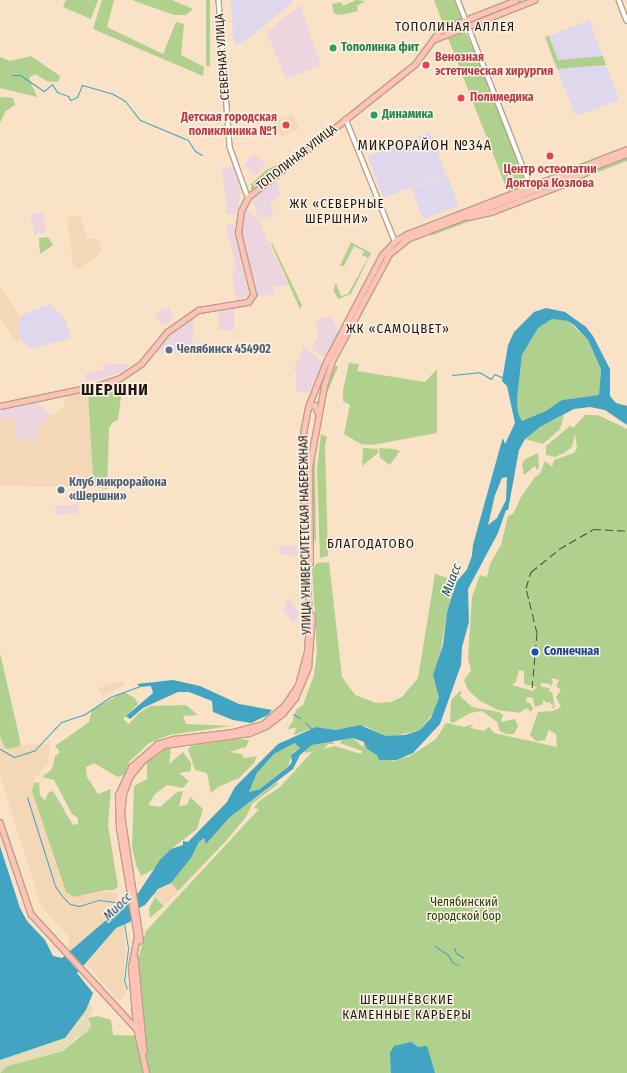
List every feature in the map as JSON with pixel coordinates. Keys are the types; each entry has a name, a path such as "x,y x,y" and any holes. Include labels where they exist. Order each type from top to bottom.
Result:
{"main road":[{"name":"ТОПОЛИНАЯ УЛИЦА","path":"248,197 415,64 440,30 516,0"},
{"path":"430,42 534,0"},
{"name":"УЛИЦА УНИВЕРСИТЕТСКАЯ НАБЕРЕЖНАЯ","path":"122,839 121,814 124,788 130,776 144,759 173,742 241,734 266,726 282,714 302,684 312,638 308,488 314,434 318,414 333,359 385,260 396,243 627,149"},
{"name":"УЛИЦА УНИВЕРСИТЕТСКАЯ НАБЕРЕЖНАЯ","path":"143,1056 144,1039 135,962 140,942 117,816 118,795 126,775 140,757 157,744 173,738 233,732 263,724 284,706 298,685 307,651 309,620 302,463 304,428 308,408 326,362 382,256 407,234 627,154"},
{"path":"457,219 491,212 561,185 603,163"},
{"path":"0,406 100,385 120,378 141,364 167,332 199,310 242,303 251,299 252,290 238,233 241,211 248,197"},
{"path":"308,408 315,405 318,414"},
{"path":"304,428 306,434 314,434"},
{"path":"0,822 26,905 31,914 62,949 88,974 125,1014 144,1039"},
{"name":"УЛИЦА УНИВЕРСИТЕТСКАЯ НАБЕРЕЖНАЯ","path":"136,1028 131,967 137,942 138,929"},
{"path":"125,1014 135,1008"},
{"path":"136,1028 146,1073"}],"street":[{"name":"СЕВЕРНАЯ УЛИЦА","path":"219,0 230,147 248,197"},
{"path":"458,0 532,188"},
{"path":"619,0 627,21"},
{"path":"346,119 396,243"}],"shaded area":[{"path":"231,0 291,0 292,3 246,40 236,45 233,37"},
{"path":"300,5 321,65 286,79 267,32"},
{"path":"589,20 603,56 558,60 549,36"},
{"path":"606,65 619,100 576,116 557,69"},
{"path":"293,114 299,129 280,136 274,121"},
{"path":"430,132 446,174 384,198 367,156"},
{"path":"254,154 266,165 255,176 244,165"},
{"path":"237,166 242,184 237,214 227,214 222,168"},
{"path":"447,175 459,206 423,219 412,189"},
{"path":"275,179 281,193 270,205 274,215 260,220 251,199"},
{"path":"246,209 257,217 288,285 274,287 275,294 256,297 241,235"},
{"path":"42,212 46,233 34,235 30,214"},
{"path":"80,215 87,239 97,238 102,251 79,270 73,264 67,218"},
{"path":"234,224 249,297 236,300 232,271 236,269 226,225"},
{"path":"0,287 20,316 18,324 21,339 17,342 0,318"},
{"path":"50,304 66,321 71,338 30,349 21,339 18,324 20,316"},
{"path":"169,307 174,319 162,326 155,313"},
{"path":"219,307 234,307 234,330 219,330"},
{"path":"330,315 339,331 325,358 311,348 319,334 314,322"},
{"path":"194,317 192,350 177,350 176,354 155,353 157,347 170,333"},
{"path":"304,346 323,363 309,393 296,392 296,371 293,370"},
{"path":"107,364 127,364 127,370 103,379 87,381 85,374 103,370 102,366"},
{"path":"88,392 93,487 0,486 0,419 15,419 15,440 37,440 38,427 51,415 56,414 59,409 64,408 64,401 69,395"},
{"path":"36,401 51,415 38,427 37,440 15,440 15,419 0,419 0,409"},
{"path":"55,505 78,505 78,513 56,515"},
{"path":"297,545 297,556 281,554 278,546"},
{"path":"289,598 299,613 297,619 293,622 282,608 287,604 285,600"},
{"path":"123,680 124,685 103,696 98,688"},
{"path":"0,736 6,749 23,745 48,744 50,747 48,764 35,778 33,789 66,892 74,897 105,890 117,893 120,903 126,949 123,980 127,992 119,1001 86,964 82,967 68,952 69,937 41,906 0,776"},
{"path":"171,883 178,891 165,905 153,894"}],"green space":[{"path":"66,0 98,0 91,19 63,7"},
{"path":"102,0 114,0 107,27 163,54 176,22 184,24 181,55 204,67 203,76 93,29"},
{"path":"132,0 172,0 193,9 186,15 174,15"},
{"path":"206,0 210,0 210,66 206,66"},
{"path":"356,0 365,1 357,6 358,11 341,15 334,14 332,4 341,2 343,6"},
{"path":"434,0 454,0 462,18 446,25 443,24"},
{"path":"464,30 479,60 526,183 510,191 507,190 448,38"},
{"path":"549,36 558,60 603,56 606,65 557,69 545,37"},
{"path":"31,56 60,76 58,82 47,81 35,74 29,78 37,97 0,88 0,57 10,61"},
{"path":"0,97 13,98 15,105 6,111 0,123"},
{"path":"627,157 627,161 564,185 603,166"},
{"path":"292,158 254,189 251,189 251,184 266,170"},
{"path":"495,212 430,236 429,233 463,219"},
{"path":"48,237 53,245 40,254 39,238"},
{"path":"351,242 371,253 351,294 338,299 333,290 336,283 341,296 348,294 368,258 362,255 364,251 354,246 344,266 340,266"},
{"path":"272,243 302,305 300,309 271,244"},
{"path":"552,319 568,321 588,340 601,369 599,395 562,400 546,412 522,421 518,413 517,399 522,355 538,328"},
{"path":"349,363 359,364 357,371 425,382 437,369 437,433 372,445 361,444 344,434 350,405 343,401 343,390"},
{"path":"334,365 338,367 323,402 315,452 316,544 312,532 312,463 325,390"},
{"path":"107,387 122,389 118,420 113,422 109,428 107,489 93,487 93,482 86,482 86,479 93,479 88,392"},
{"path":"564,415 560,429 543,444 525,439 540,427"},
{"name":"Челябинский городской бор","path":"585,415 598,415 627,429 627,1073 0,1073 7,1066 63,1051 87,1031 91,1025 88,1018 98,1016 111,1020 113,1035 146,1036 137,963 146,931 259,809 254,808 258,802 280,787 312,752 319,750 306,753 304,751 312,745 332,741 334,744 328,744 324,749 335,746 361,754 362,751 340,743 342,740 353,738 363,747 364,742 367,749 394,761 410,756 436,739 446,723 464,727 474,724 470,728 484,731 489,727 494,733 557,747 556,734 549,730 545,740 536,741 530,735 538,712 553,711 561,707 556,697 561,690 556,686 559,680 551,678 553,682 551,687 550,684 541,683 541,687 550,688 549,693 552,691 555,708 551,708 554,706 550,703 552,701 548,703 543,700 543,704 535,707 533,698 527,697 526,702 530,703 533,708 531,712 526,708 520,713 498,710 480,701 468,690 464,680 471,671 468,658 472,597 480,575 487,577 490,564 501,545 508,516 513,514 521,497 535,477 540,474 545,461 552,467 554,460 574,453 577,448 575,434 572,447 564,453 555,457 546,455 546,446 570,426 573,428","holes":["519,670 524,671 524,684 537,687 533,691 512,685 516,682"]},
{"path":"321,434 327,437 325,445 328,556 320,558 317,469"},
{"path":"363,448 378,449 378,453 362,466"},
{"path":"379,448 400,451 390,465 380,458"},
{"path":"538,453 539,468 537,470 535,466 524,475 522,464 525,459"},
{"path":"329,562 342,677 355,695 376,703 391,702 402,697 418,678 435,574 457,581 447,612 439,661 433,675 439,698 436,710 420,730 394,736 386,736 365,726 336,730 316,727 294,735 296,728 287,729 292,723 296,710 303,705 314,675 317,652 312,569 317,563"},
{"path":"0,653 20,740 20,746 9,749 5,748 0,736"},
{"path":"460,691 462,692 460,696 472,707 499,712 503,715 501,722 515,719 518,726 514,734 506,734 500,731 497,722 482,711 470,713 453,723 450,721 451,700"},
{"path":"124,692 135,698 138,704 123,719 129,724 139,713 150,706 186,705 198,715 183,716 186,724 231,726 169,735 149,743 129,762 125,774 118,777 94,763 86,767 87,777 98,794 111,789 108,825 118,887 114,890 105,890 74,897 66,892 32,791 34,783 39,782 40,795 45,801 48,793 53,791 73,825 78,824 78,818 72,814 54,780 42,777 52,769 55,756 60,752 55,746 89,722 92,710"},
{"path":"236,739 249,740 246,747 229,752 242,754 244,758 257,756 254,763 239,778 218,787 211,793 207,773 195,770 188,749 191,746"},
{"path":"296,743 300,748 293,752 288,767 260,789 249,792 257,773 274,754"},
{"path":"171,746 169,764 183,752 191,763 191,771 179,773 189,781 183,788 167,785 155,794 148,805 160,807 177,792 183,791 179,806 187,805 190,797 203,809 197,829 171,849 154,869 141,876 136,865 132,847 134,786 147,779 147,761"},
{"path":"277,782 278,784 252,804 246,817 226,841 178,891 171,883 191,858 199,842 204,838 206,844 229,818"},
{"path":"155,897 164,906 150,918 149,909"}],"sand":[{"path":"89,1004 93,1010 88,1018 91,1025 87,1033 77,1037 63,1051 7,1066 0,1072 0,1060 65,1038"}],"water":[{"name":"Миасс","path":"546,308 565,312 586,327 593,336 610,369 610,396 616,403 627,406 627,425 605,410 590,407 574,409 540,427 525,439 519,450 508,510 506,510 498,533 468,589 469,622 462,647 461,665 440,724 413,753 397,760 379,760 377,755 367,749 364,742 353,738 312,745 300,755 293,769 229,818 206,844 204,838 199,842 191,858 171,883 158,889 145,905 137,909 130,922 116,928 77,973 93,993 86,1010 65,1038 0,1060 0,846 20,908 27,921 45,940 53,956 62,958 139,892 160,860 171,849 183,845 183,841 188,842 227,802 235,787 278,744 316,727 336,730 360,725 386,736 405,735 420,730 431,718 439,698 433,675 443,645 447,612 457,581 471,565 473,545 501,444 503,438 505,444 515,423 507,386 502,381 508,345 514,332 534,312","holes":["552,319 568,321 588,340 601,369 599,395 562,400 546,411 522,421 518,413 517,399 522,355 538,328","507,477 506,500 497,518 488,525 495,495 502,478","295,743 300,748 291,755 292,762 288,767 260,789 249,792 257,773 274,754"]},
{"path":"173,680 200,686 239,704 272,710 268,715 251,723 233,720 213,712 212,701 189,692 178,692 143,708 130,719 126,716 153,693 151,686 140,687 137,684"},
{"path":"411,1042 418,1047 427,1046 435,1073 391,1073 390,1053 394,1046"}],"waterway":[{"path":"12,75 20,75 44,91 52,84 57,92 68,96 70,100 77,97 82,85 113,94 125,101 140,120 188,140 195,151 202,155"},
{"path":"452,375 479,372 491,379 494,374 502,377"},
{"name":"Миасс","path":"468,572 474,556"},
{"path":"0,749 14,757 35,750 61,722 85,714 110,697 140,686"},
{"path":"293,714 300,718"},
{"path":"305,722 312,729"},
{"path":"27,797 55,886 62,896 70,904 79,906 99,900 115,902 121,906"},
{"path":"124,923 128,949 124,980 127,989"},
{"path":"435,946 448,955 453,963 459,965"},
{"path":"454,948 456,953 464,958"}],"railway":[{"path":"532,688 537,633 526,588 531,572 559,549 593,529 627,531"}],"place":[{"name":"Тополинка фит","path":"333,48"},
{"name":"Венозная эстетическая хирургия","path":"426,65"},
{"name":"Полимедика","path":"461,98"},
{"name":"Динамика","path":"374,115"},
{"name":"Детская городская поликлиника №1","path":"286,125"},
{"name":"Центр остеопатии Доктора Козлова","path":"550,156"},
{"name":"Челябинск 454902","path":"169,350"},
{"name":"Клуб микрорайона «Шершни»","path":"61,490"},
{"name":"Солнечная","path":"535,652"}],"district":[{"name":"ТОПОЛИНАЯ АЛЛЕЯ","path":"455,27"},
{"name":"МИКРОРАЙОН №34А","path":"425,146"},
{"name":"ЖК «СЕВЕРНЫЕ ШЕРШНИ»","path":"337,212"},
{"name":"ЖК «САМОЦВЕТ»","path":"398,329"},
{"name":"ШЕРШНИ","path":"115,390"},
{"name":"БЛАГОДАТОВО","path":"371,544"},
{"name":"ШЕРШНЁВСКИЕ КАМЕННЫЕ КАРЬЕРЫ","path":"407,1008"}]}
